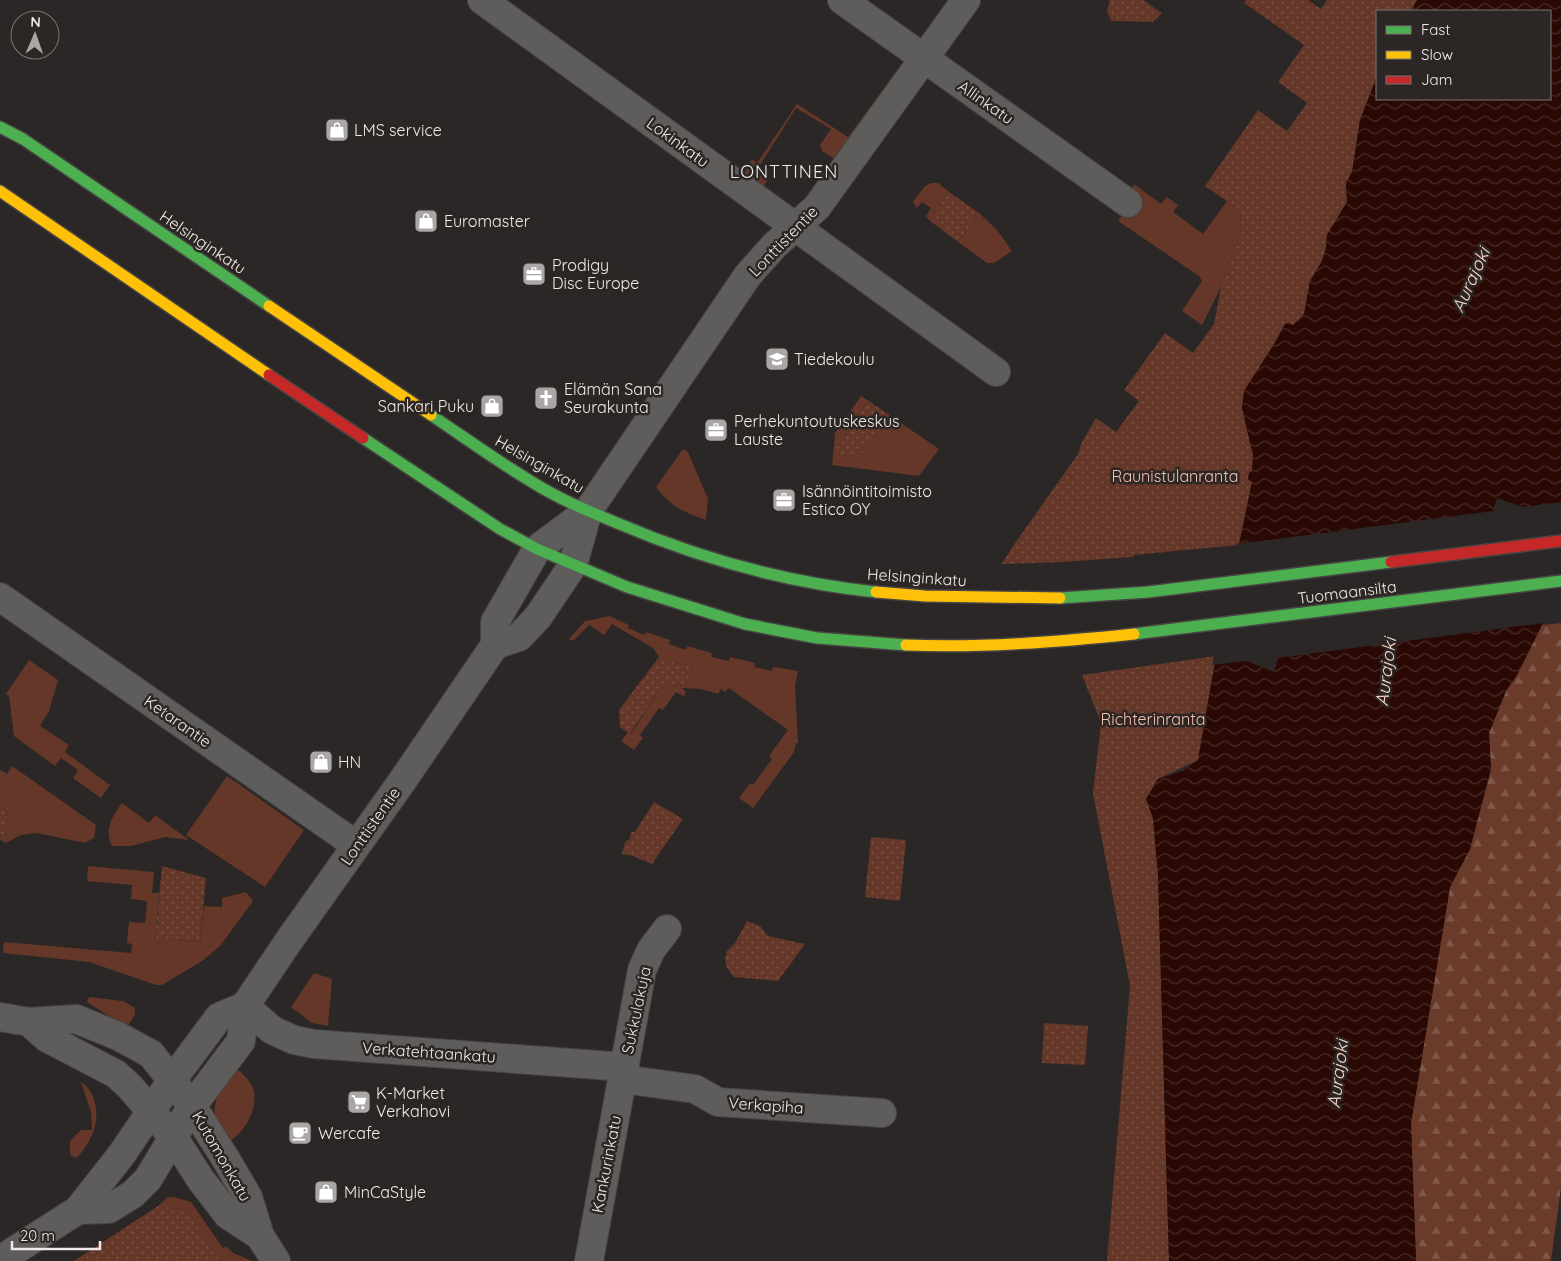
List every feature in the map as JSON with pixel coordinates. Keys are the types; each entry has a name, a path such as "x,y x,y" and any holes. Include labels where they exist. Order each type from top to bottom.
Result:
{"main road":[{"name":"Helsinginkatu","path":"0,127 23,139 533,483 588,510 673,547 792,579 870,591 925,596 994,598 1063,598 1148,592"},
{"path":"0,191 478,515 537,549 573,565"},
{"name":"Tuomaansilta","path":"1148,592 1561,541"},
{"name":"Tuomaansilta","path":"573,565 627,587 687,608 744,624 817,638 940,646 1053,642 1138,634 1561,581"}],"street":[{"name":"Lokinkatu","path":"482,0 996,372"},
{"name":"Allinkatu","path":"842,0 1128,203"},
{"name":"Lonttistentie","path":"78,1210 109,1208 132,1194 148,1179 192,1106 241,1041 245,1006 495,645 495,622 537,549 588,510 748,275 775,245 817,207 966,0"},
{"name":"Lonttistentie","path":"495,645 519,637 538,617 573,565 588,510"},
{"name":"Ketarantie","path":"0,597 356,845"},
{"name":"Sukkulakuja","path":"624,1073 642,970 651,950 667,929"},
{"name":"Verkatehtaankatu","path":"245,1006 272,1030 294,1040 314,1044 624,1073"},
{"path":"0,1260 78,1210 122,1154 172,1080 219,1017 245,1006"},
{"path":"0,1017 29,1022 76,1019 97,1026 151,1054 172,1080"},
{"path":"29,1022 47,1038 116,1074 130,1087 150,1112"},
{"name":"Verkapiha","path":"624,1073 695,1090 718,1102 882,1113"},
{"name":"Kankurinkatu","path":"589,1261 624,1073"},
{"name":"Kutomonkatu","path":"172,1080 192,1106 248,1197 260,1236 276,1261"},
{"name":"Kutomonkatu","path":"150,1112 174,1138 201,1180 228,1215 260,1236"}],"green space":[{"path":"1110,0 1143,0 1162,13 1153,22 1111,21 1107,11"},
{"name":"Raunistulanranta","path":"1246,0 1308,0 1321,9 1327,0 1417,0 1412,10 1376,10 1376,79 1360,120 1352,172 1346,183 1347,202 1327,235 1322,261 1310,281 1304,314 1293,326 1285,324 1244,391 1242,408 1253,455 1252,472 1249,473 1248,480 1252,482 1239,545 1134,555 1133,557 1002,564 1078,454 1081,444 1096,418 1116,432 1139,401 1124,390 1165,333 1193,353 1214,324 1221,287 1241,230 1240,210 1205,186 1258,110 1287,131 1307,103 1278,82 1304,45 1244,3"},
{"path":"898,69 900,71 836,160 822,151 820,145 831,129 796,108 757,170 768,179 763,188 745,176 746,168 752,159 757,163 797,104 848,137"},
{"path":"931,183 938,183 949,192 929,220 926,216 931,208 922,202 917,208 913,202 924,187"},
{"path":"1134,184 1161,204 1167,197 1178,205 1173,212 1203,234 1227,201 1240,210 1241,230 1221,287 1202,325 1182,311 1202,281 1199,276 1118,221 1137,194 1132,189"},
{"path":"949,192 979,213 958,242 929,220"},
{"path":"979,213 997,230 1012,251 994,263 987,263 958,242"},
{"path":"861,396 869,401 852,422 841,445 834,445 835,433"},
{"path":"869,401 892,417 861,455 833,455 834,445 841,445 852,422"},
{"path":"892,417 939,449 919,476 832,465 833,455 861,455"},
{"path":"683,449 688,452 708,499 706,520 678,508 656,487"},
{"path":"609,616 629,625 628,628 644,635 646,632 670,640 669,644 686,650 687,646 712,653 711,657 729,661 730,657 755,663 754,667 772,671 773,667 798,671 795,685 798,743 796,743 794,752 753,808 739,798 750,783 753,785 772,759 769,756 788,730 729,688 725,692 721,689 718,694 701,689 682,688 686,692 684,697 676,692 663,710 659,708 640,735 643,738 634,750 621,741 628,732 631,734 661,687 673,687 688,682 692,667 659,657 653,648 612,624 604,635 589,625 575,639 571,641 569,639 586,620"},
{"path":"1561,623 1561,1187 1551,1261 1416,1261 1411,1123 1450,887 1470,849 1491,769 1489,733 1506,691 1517,675 1542,625"},
{"name":"Richterinranta","path":"1216,656 1198,760 1158,779 1146,799 1153,818 1158,875 1169,1261 1107,1261 1130,986 1093,793 1101,723 1082,675"},
{"path":"659,657 692,667 688,682 673,687 661,687 630,734 620,727 619,710"},
{"path":"29,660 58,680 49,711 40,726 69,745 65,752 110,785 101,798 73,778 78,770 61,758 55,766 14,736 9,696 6,694"},
{"path":"12,766 96,825 94,838 85,843 37,833 21,835 6,843 8,808 0,803 0,770 7,774"},
{"path":"227,776 304,830 265,887 186,835"},
{"path":"0,802 8,808 6,843 0,840"},
{"path":"654,802 683,819 652,864 633,856 622,854 625,842 630,839 631,832 635,832"},
{"path":"122,803 149,823 155,815 189,840 165,837 131,846 112,846 109,834 110,824"},
{"path":"871,837 906,840 900,901 865,897"},
{"path":"88,866 154,872 152,893 159,893 155,938 200,942 204,906 222,907 222,898 246,892 253,901 220,946 202,961 162,985 156,985 89,962 3,953 4,942 131,953 132,944 127,943 129,922 145,923 147,901 131,899 132,885 87,881"},
{"path":"162,866 206,878 200,942 155,938"},
{"path":"747,921 760,926 768,936 805,944 778,981 734,977 727,968 725,959 727,951 735,943"},
{"path":"314,973 332,979 328,1026 312,1023 291,1007"},
{"path":"89,997 123,1001 135,1008 135,1014 127,1028 87,1002"},
{"path":"1044,1023 1088,1026 1085,1065 1042,1063"},
{"path":"235,1067 245,1076 253,1088 254,1103 246,1125 230,1141 217,1124 215,1106 219,1092"},
{"path":"81,1082 90,1090 92,1095 96,1106 96,1122 91,1137 77,1158 70,1155 70,1141 81,1130 92,1130 91,1112"},
{"path":"168,1197 191,1202 223,1248 226,1246 233,1253 252,1261 220,1261 187,1210 158,1206"},
{"path":"158,1206 187,1210 220,1261 74,1261"}],"water":[{"name":"Aurajoki","path":"1417,0 1561,0 1561,536 1542,625 1517,675 1506,691 1489,733 1491,769 1470,849 1450,887 1411,1123 1416,1261 1169,1261 1158,875 1153,818 1146,799 1158,779 1183,771 1198,760 1216,656 1252,482 1248,480 1249,473 1252,471 1253,455 1242,408 1244,391 1285,324 1293,325 1304,314 1310,281 1322,261 1327,235 1347,202 1346,183 1352,172 1360,120 1376,79 1376,100 1551,100 1551,10 1412,10"}],"pier":[{"path":"1497,498 1522,507 1561,502 1561,548 1544,623 1278,658 1274,672 1247,661 1212,665 1237,544 1493,511"}],"traffic: fast":[{"path":"0,127 23,139 269,306"},
{"path":"431,415 542,488 584,509 648,536 744,567 810,582 876,592"},
{"path":"363,438 500,529 537,549 627,587 745,624 817,638 906,645"},
{"path":"1060,598 1148,592 1391,562"},
{"path":"1134,634 1561,581"}],"traffic: slow":[{"path":"0,191 269,375"},
{"path":"269,306 431,415"},
{"path":"876,592 925,596 1060,598"},
{"path":"906,645 1020,644 1134,634"}],"traffic: jam":[{"path":"269,375 363,438"},
{"path":"1391,562 1561,541"}],"place":[{"name":"LMS service","path":"337,130"},
{"name":"Euromaster","path":"426,221"},
{"name":"Prodigy Disc Europe","path":"534,274"},
{"name":"Tiedekoulu","path":"777,359"},
{"name":"Elämän Sana Seurakunta","path":"546,398"},
{"name":"Sankari Puku","path":"492,406"},
{"name":"Perhekuntoutuskeskus Lauste","path":"716,430"},
{"name":"Isännöintitoimisto Estico OY","path":"784,500"},
{"name":"HN","path":"321,762"},
{"name":"K-Market Verkahovi","path":"359,1102"},
{"name":"Wercafe","path":"300,1133"},
{"name":"MinCaStyle","path":"326,1192"}],"district":[{"name":"LONTTINEN","path":"784,172"}]}
